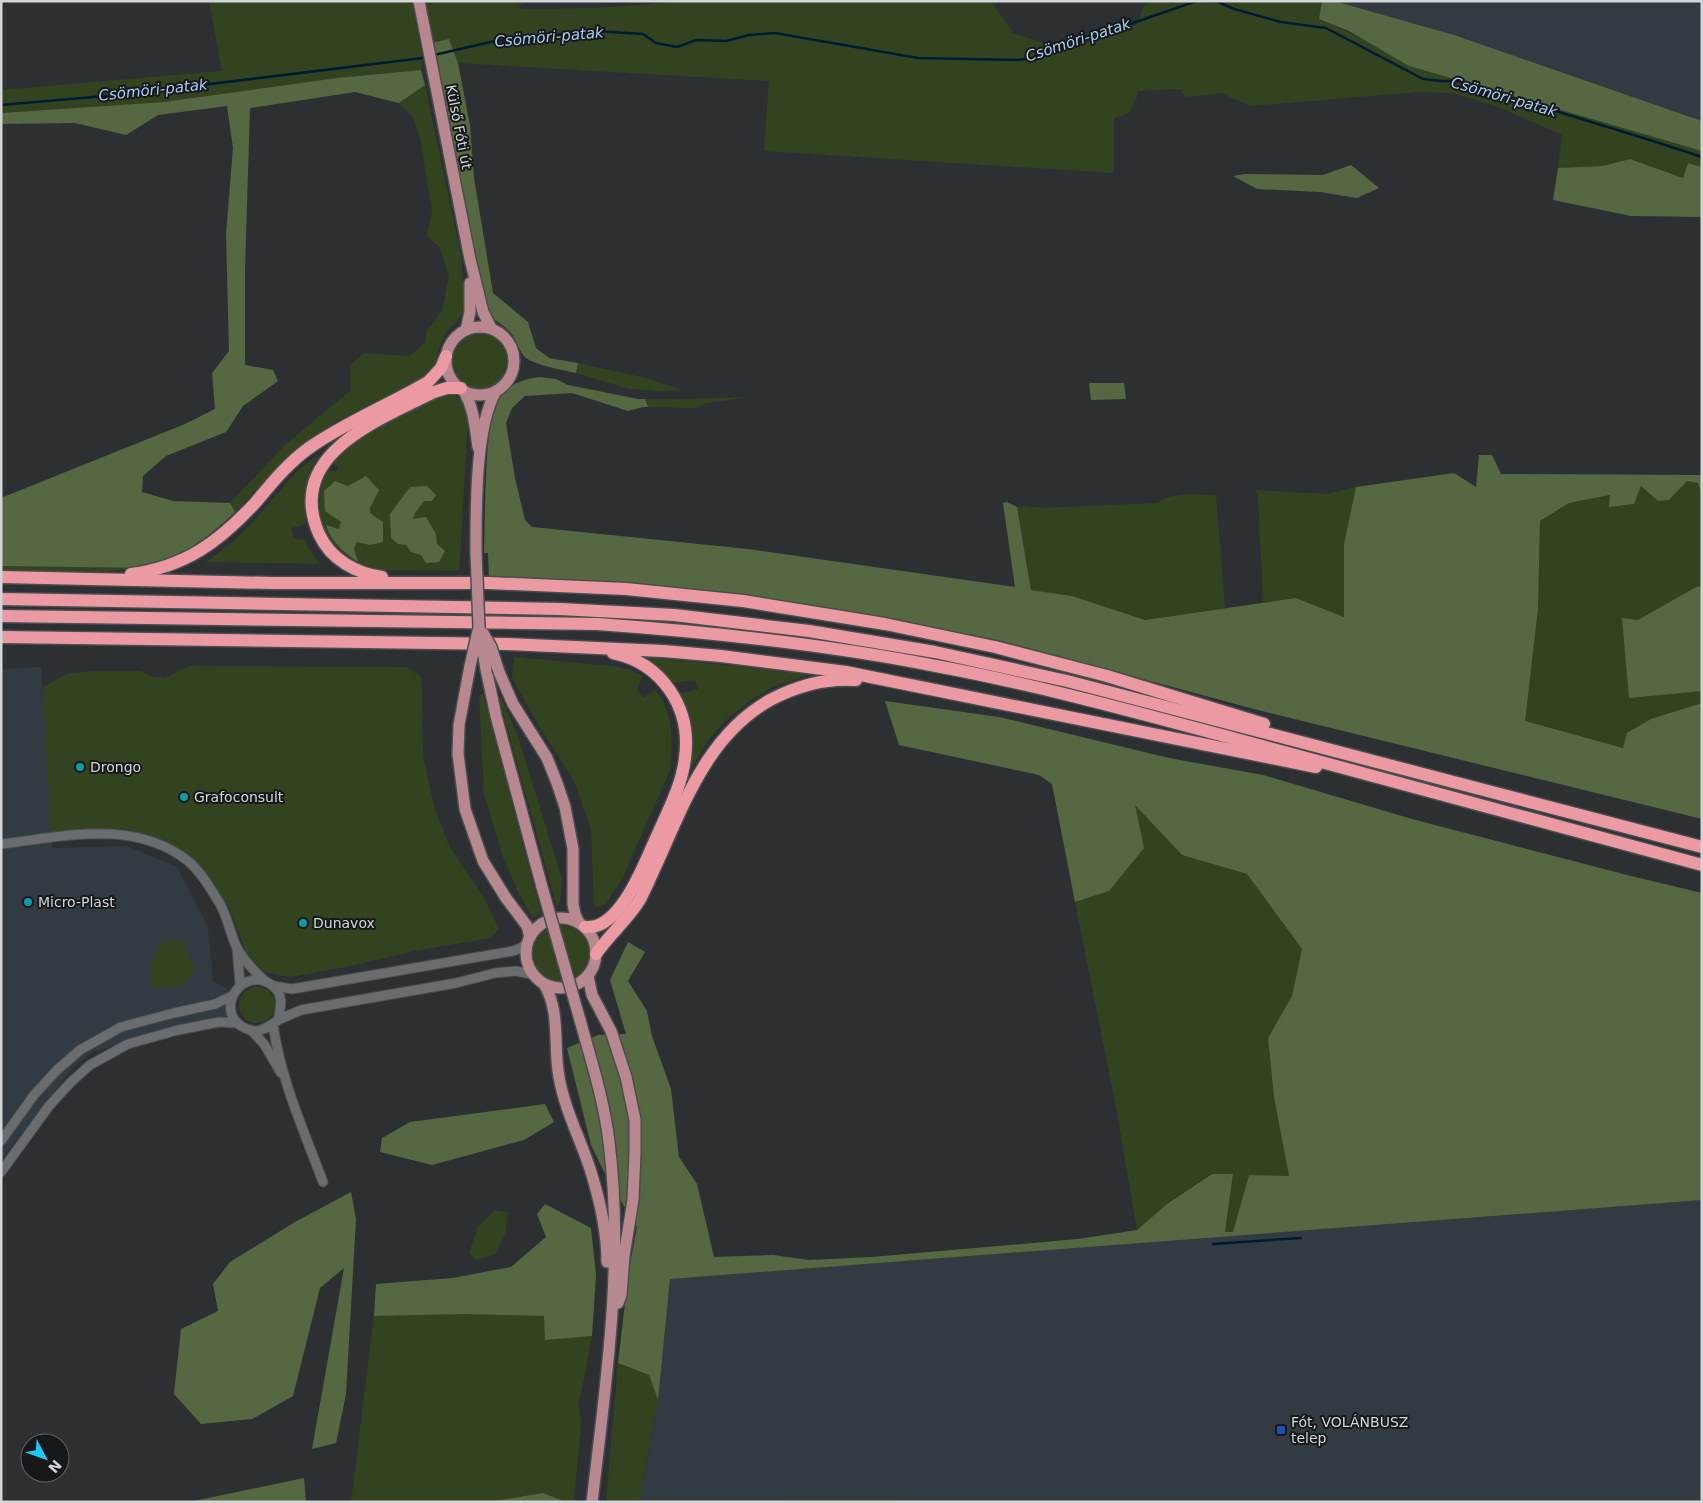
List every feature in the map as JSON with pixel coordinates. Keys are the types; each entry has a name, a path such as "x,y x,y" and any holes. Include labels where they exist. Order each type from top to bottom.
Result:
{"highway":[{"path":"100,578 148,572 181,562 197,552 231,527 290,463 308,448 428,382 441,368 446,356"},
{"path":"410,582 367,575 343,563 332,554 322,541 315,525 312,497 315,483 320,469 329,455 349,438 434,392 447,388 462,390"},
{"path":"1,577 386,584 410,582 499,583 626,589 743,601 875,622 995,647 1107,676 1277,728 1307,744"},
{"path":"1,599 560,609 674,615 846,636 970,659 1086,686 1391,764 1702,847"},
{"path":"1,616 597,624 731,635 850,651 978,674 1134,712 1702,865"},
{"path":"1,637 410,642 591,647 721,656 808,666 887,680 1306,766 1353,770"},
{"path":"582,925 596,926 605,921 621,907 631,892 678,787 685,758 686,740 684,724 675,697 659,676 636,660 591,647"},
{"path":"596,954 640,900 688,794 705,762 733,728 761,705 800,687 844,679 887,680"}],"main road":[{"name":"Külső Fóti út","path":"419,1 470,259 483,312 491,328"},
{"name":"Külső Fóti út","path":"466,330 470,312 470,259"},
{"path":"479,458 490,402 496,391 509,380 515,360 508,340 491,328 478,326 466,330 453,341 446,356 446,366 450,376 470,402 474,415 479,458 476,553 480,627 486,669 498,725 600,1094 609,1142 614,1212 612,1319 592,1502"},
{"path":"462,390 480,394 496,391"},
{"path":"480,627 470,666 459,725 459,778 465,809 483,861 506,898 527,926 529,939 527,959 534,975 544,984 554,1003 559,1078 571,1123 591,1171 602,1214 607,1254 608,1295 612,1319"},
{"path":"480,627 491,647 499,672 513,704 547,758 565,807 573,849 574,914 593,939 596,954 594,965 588,976 571,987 557,988 544,984"},
{"path":"529,939 536,929 552,920 570,919 582,925"},
{"path":"588,976 592,995 611,1032 626,1077 635,1120 633,1200 624,1256 621,1295 612,1319"}],"street":[{"path":"1,844 103,833 135,836 167,847 189,863 207,884 221,906 237,948 252,970 269,983 281,998 282,1006 276,1022 275,1041 322,1182"},
{"path":"237,1023 230,1008 232,996 240,984 249,980 292,989 301,988 513,951 521,948 529,939"},
{"path":"237,948 240,984"},
{"path":"251,1030 264,1030 301,1010 456,983 495,973 516,971 534,975"},
{"path":"1,1141 34,1095 57,1070 80,1050 121,1027 174,1012 215,1004 232,996"},
{"path":"1,1172 49,1106 70,1083 90,1065 128,1044 219,1022 237,1023 251,1030 264,1044 288,1084"}],"shaded area":[{"path":"1334,1 1702,1 1702,121 1454,35"},
{"path":"41,667 43,694 355,965 290,977 265,972 248,957 229,907 193,862 155,838 125,829 92,829 52,834 52,848 127,846 177,867 208,927 213,981 227,989 230,1015 92,1052 72,1068 1,1160 1,669"},
{"path":"1702,1200 1702,1502 639,1502 658,1400 670,1279"}],"green space":[{"path":"209,1 412,1 423,60 421,70 337,78 164,102 1,113 1,90 222,71"},
{"path":"424,1 523,1 518,9 597,8 692,1 991,1 1013,33 1065,50 1137,25 1146,1 1322,1 1320,19 1437,74 1702,151 1702,167 1688,163 1683,178 1630,159 1603,166 1558,168 1562,135 1501,108 1452,93 1418,92 1251,106 1221,93 1185,97 1181,89 1138,91 1136,100 1129,113 1114,118 1114,173 764,151 769,81 458,63 449,39 431,43"},
{"path":"1322,1 1334,1 1454,35 1702,121 1702,151 1409,66 1349,31 1319,19"},
{"path":"449,39 458,63 470,125 474,178 493,293 528,322 536,348 549,358 578,363 576,373 548,367 528,359 522,353 510,332 486,312 431,43"},
{"path":"421,70 425,85 399,103 355,92 250,108 245,269 245,365 273,370 278,381 243,406 226,432 166,456 143,476 142,492 173,501 230,503 235,512 215,530 183,553 147,568 1,566 1,498 185,424 215,409 212,373 229,351 226,234 233,148 227,106 158,115 126,135 75,123 1,124 1,113 164,102 337,78"},
{"path":"425,85 461,255 465,307 457,322 446,332 439,348 435,365 423,377 339,420 293,451 235,512 230,503 285,445 351,390 350,365 364,353 409,356 426,342 426,331 442,311 449,276 440,248 427,236 432,211 420,138 413,117 399,103"},
{"path":"1630,159 1683,178 1688,163 1702,167 1702,217 1631,216 1553,200 1558,168 1603,166"},
{"path":"1351,165 1379,188 1357,198 1320,192 1257,189 1233,176 1245,174 1323,175"},
{"path":"482,332 498,337 506,345 511,361 506,377 498,385 482,390 466,385 458,377 453,361 458,345 466,337"},
{"path":"578,363 646,378 682,390 629,389 576,373"},
{"path":"540,377 556,379 568,385 645,399 648,407 628,411 572,393 525,396 512,408 506,423 515,478 525,520 532,527 748,549 1015,587 1003,503 1007,502 1017,507 1031,590 1072,596 1145,620 1296,598 1344,617 1344,544 1356,487 1454,473 1476,487 1479,455 1492,455 1501,474 1702,475 1702,497 1698,483 1687,481 1669,500 1658,501 1641,486 1634,504 1609,507 1610,495 1569,503 1540,521 1538,609 1525,721 1623,748 1627,733 1651,719 1702,703 1702,819 1254,709 998,640 831,608 683,589 534,578 489,577 488,553 484,553 485,493 492,410 499,397 508,388 514,384"},
{"path":"1089,383 1124,383 1126,399 1091,400"},
{"path":"442,393 454,395 464,404 468,421 459,571 383,570 358,563 342,552 327,536 319,515 320,492 327,470 336,472 338,467 332,462 344,448 386,422"},
{"path":"751,397 706,403 697,408 648,407 645,399 684,399"},
{"path":"319,454 314,461 308,478 306,523 291,528 294,539 304,540 319,564 206,562 231,543 250,525 297,471"},
{"path":"366,476 379,490 370,508 370,513 383,522 383,542 370,545 357,542 354,549 358,562 339,546 328,531 326,525 339,529 341,522 325,511 324,491 335,481 348,486"},
{"path":"1687,481 1698,483 1702,497 1702,703 1651,720 1624,748 1524,722 1538,609 1540,521 1569,503 1611,495 1610,507 1640,486 1669,500"},
{"path":"427,486 436,495 432,501 424,501 413,519 426,517 436,534 437,544 445,551 439,562 426,563 421,555 411,552 406,545 398,544 391,538 390,514 410,487"},
{"path":"1356,487 1344,544 1344,617 1296,598 1263,602 1258,494 1254,490 1327,494"},
{"path":"1188,494 1216,495 1225,608 1145,620 1072,596 1031,590 1017,507 1041,508 1157,503 1168,497"},
{"path":"1,566 147,568 99,572 1,571"},
{"path":"1698,586 1702,588 1702,691 1629,698 1622,618 1638,620"},
{"path":"514,657 628,669 642,676 637,690 644,698 654,690 661,697 669,716 672,739 670,770 623,877 606,904 594,907 591,828 574,781 512,678"},
{"path":"644,657 813,674 777,685 748,702 725,721 707,742 691,769 691,734 678,694 698,689 695,680 673,683"},
{"path":"188,666 407,667 421,677 423,756 435,811 451,849 484,898 499,929 490,938 414,951 355,965 290,977 265,972 248,957 229,907 193,862 155,838 125,829 92,829 51,834 43,687 67,674 95,671 141,671 153,677 165,678"},
{"path":"483,694 541,913 533,918 517,890 503,857 484,794 479,696"},
{"path":"501,696 518,737 562,879 560,901 557,907 499,698"},
{"path":"885,701 999,717 1169,758 1263,775 1412,819 1702,893 1702,1200 670,1279 658,1400 649,1375 618,1363 629,1270 637,1227 608,1180 591,1145 567,1048 598,1035 626,1034 610,980 628,942 645,952 628,981 647,1011 652,1036 671,1089 679,1157 697,1184 714,1257 773,1255 809,1260 872,1257 1078,1239 1137,1230 1167,1204 1212,1174 1233,1174 1225,1232 1233,1232 1249,1175 1289,1176 1274,1097 1268,1038 1292,996 1302,949 1247,874 1182,855 1135,805 1144,848 1109,891 1075,902 1052,784 1039,775 899,745"},
{"path":"1135,805 1182,855 1247,874 1302,949 1292,996 1268,1038 1274,1097 1289,1176 1249,1175 1233,1232 1225,1233 1233,1175 1212,1174 1167,1204 1137,1230 1116,1107 1075,902 1109,891"},
{"path":"561,925 572,927 585,938 590,954 588,965 577,978 561,983 550,981 537,970 532,954 534,943 545,930"},
{"path":"168,940 184,942 195,971 182,986 150,987 152,960 157,950"},
{"path":"257,987 270,992 275,1005 270,1018 257,1023 244,1018 239,1005 244,992"},
{"path":"545,1104 554,1122 524,1140 432,1165 380,1152 382,1138 410,1122"},
{"path":"351,1192 356,1219 346,1394 336,1443 312,1449 344,1268 320,1288 293,1396 252,1419 201,1424 174,1394 181,1329 218,1311 213,1284 230,1262 295,1222"},
{"path":"545,1204 591,1228 596,1275 592,1336 545,1340 544,1316 466,1314 374,1316 376,1284 453,1278 511,1267 546,1237 537,1214"},
{"path":"494,1211 508,1212 505,1234 495,1254 476,1260 469,1253 478,1227"},
{"path":"466,1314 545,1316 545,1340 592,1336 578,1402 581,1426 574,1500 566,1502 543,1493 488,1502 351,1502 374,1316"},
{"path":"618,1363 649,1375 658,1400 639,1502 606,1502"},
{"path":"304,1478 306,1502 189,1502"},
{"path":"543,1493 566,1502 488,1502"},
{"path":"785,1499 896,1499 896,1502 785,1502"}],"waterway":[{"name":"Csömöri-patak","path":"434,55 495,41 595,31 643,34 656,43 677,47 696,40 726,41 749,35 775,33 918,58 1018,60 1032,58 1197,1 1218,2 1234,9 1281,22 1326,28 1423,79 1458,81 1702,157"},
{"name":"Csömöri-patak","path":"1,105 128,94 423,58"},
{"path":"1213,1244 1301,1238"}],"place":[{"name":"Drongo","path":"80,767"},
{"name":"Grafoconsult","path":"184,797"},
{"name":"Micro-Plast","path":"28,902"},
{"name":"Dunavox","path":"303,923"},
{"name":"Fót, VOLÁNBUSZ telep","path":"1281,1430"}]}
